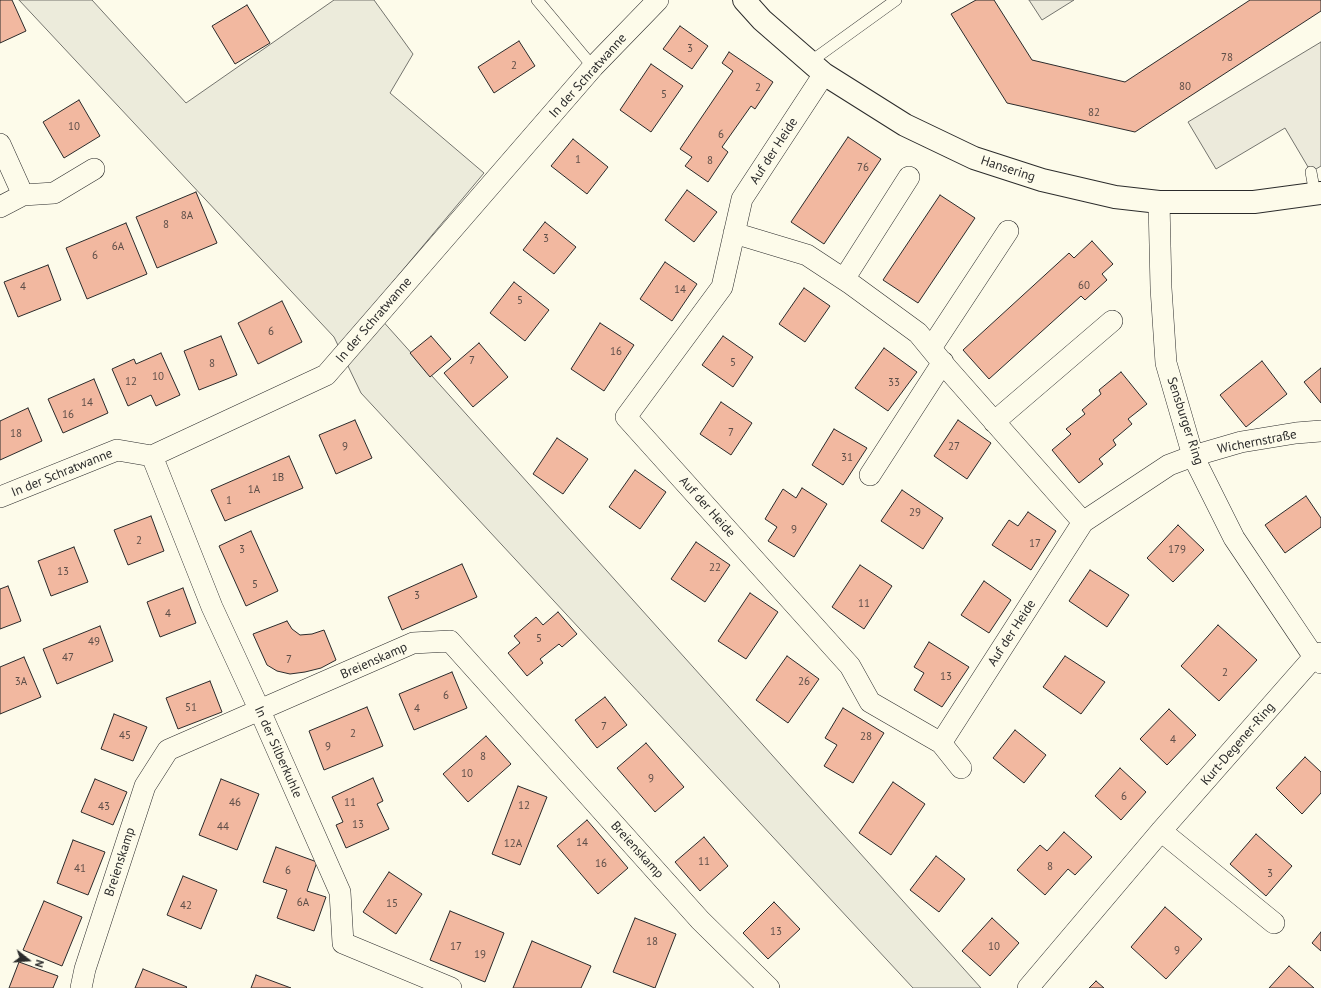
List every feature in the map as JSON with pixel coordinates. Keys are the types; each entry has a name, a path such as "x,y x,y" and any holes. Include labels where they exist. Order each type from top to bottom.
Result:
{"street":[{"name":"In der Schratwanne","path":"0,497 117,450 152,456 326,375 593,67 658,0"},
{"name":"Hansering","path":"744,0 762,20 817,68 905,125 974,158 1042,180 1115,197 1159,202 1254,202 1318,193"},
{"name":"Auf der Heide","path":"817,68 742,199 722,287 626,417 850,666 870,702 941,743 961,768"},
{"path":"0,144 23,195"},
{"path":"0,207 23,195 54,193 94,169"},
{"path":"844,279 909,176"},
{"name":"Sensburger Ring","path":"1159,202 1161,288 1166,363 1193,456 1234,538 1319,657"},
{"path":"870,475 1008,231"},
{"path":"734,233 807,255 844,279 918,333 994,422 1083,522"},
{"path":"994,422 1112,321"},
{"name":"Wichernstraße","path":"1193,456 1241,442 1296,433 1321,431"},
{"name":"In der Silberkuhle","path":"152,456 212,607 340,892 343,943 451,988"},
{"name":"Auf der Heide","path":"941,743 1083,522 1169,465 1193,456"},
{"name":"Breienskamp","path":"81,988 85,969 145,786 168,750 413,643 450,641 700,920 769,988"},
{"name":"Kurt-Degener-Ring","path":"1028,988 1161,832 1319,657"},
{"path":"1161,832 1274,923"}],"lane":[{"path":"537,0 593,67"},
{"path":"817,68 896,0"},
{"path":"1311,172 1318,193"}],"shaded area":[{"path":"19,0 92,0 186,103 334,0 374,0 413,54 390,93 484,173 371,308 981,988 913,988 361,393 334,337"},
{"path":"1029,0 1074,0 1042,20"},
{"path":"1321,42 1321,166 1311,172 1285,128 1216,169 1188,122"}],"building":[{"path":"0,0 12,0 26,31 0,43"},
{"path":"976,0 994,0 1032,60 1125,82 1250,0 1321,0 1321,11 1135,132 1007,103 951,14"},
{"path":"247,5 270,43 235,64 212,26"},
{"path":"680,26 708,46 692,69 663,49"},
{"path":"519,41 535,66 494,93 478,67"},
{"path":"729,52 773,82 755,109 751,106 722,147 728,152 708,182 685,166 692,157 680,149 733,71 722,63"},
{"path":"651,64 683,86 651,132 620,110"},
{"path":"79,100 100,136 64,158 43,122"},
{"path":"848,137 881,159 824,244 791,222"},
{"path":"573,139 608,167 587,194 551,166"},
{"path":"687,190 717,212 694,242 665,220"},
{"path":"196,192 217,243 157,268 136,217"},
{"path":"940,195 975,218 918,303 883,280"},
{"path":"545,222 576,247 554,274 523,250"},
{"path":"126,223 147,274 87,299 66,248"},
{"path":"1092,241 1113,264 1102,274 1107,280 1085,300 1081,296 989,379 963,350 1069,253 1074,258"},
{"path":"665,262 697,284 672,321 640,299"},
{"path":"48,265 61,300 18,317 4,282"},
{"path":"514,282 549,310 525,341 490,313"},
{"path":"804,288 830,306 805,342 779,324"},
{"path":"282,301 302,342 258,364 238,323"},
{"path":"600,323 634,345 604,391 571,369"},
{"path":"221,336 237,375 199,390 184,351"},
{"path":"431,336 451,359 430,377 410,353"},
{"path":"723,336 753,357 733,387 702,365"},
{"path":"479,343 508,377 473,407 444,373"},
{"path":"884,348 917,372 888,411 855,388"},
{"path":"161,353 180,395 156,406 151,395 128,406 112,369 134,359 136,364"},
{"path":"1262,361 1287,394 1246,427 1220,395"},
{"path":"1321,368 1321,403 1304,382"},
{"path":"1121,372 1147,404 1128,419 1132,424 1113,440 1116,445 1099,459 1103,464 1079,483 1052,450 1071,434 1066,429 1085,414 1082,410 1101,394 1099,390"},
{"path":"94,379 108,413 63,433 48,399"},
{"path":"721,402 752,423 731,455 700,434"},
{"path":"28,408 42,441 0,460 0,421"},
{"path":"355,420 372,458 336,474 319,435"},
{"path":"958,420 991,443 967,479 934,456"},
{"path":"834,429 867,448 843,485 812,465"},
{"path":"557,438 588,459 563,494 533,474"},
{"path":"289,456 303,488 225,521 211,490"},
{"path":"635,470 666,492 640,529 609,507"},
{"path":"802,488 827,504 794,557 768,541 777,527 765,519 783,489 796,498"},
{"path":"902,490 943,518 923,549 881,521"},
{"path":"1306,496 1321,518 1321,527 1285,553 1265,525"},
{"path":"1028,512 1056,531 1031,570 992,545 1009,520 1018,526"},
{"path":"151,516 164,551 128,565 114,530"},
{"path":"1178,525 1204,550 1173,582 1147,558"},
{"path":"251,531 278,591 246,606 219,546"},
{"path":"696,542 730,565 705,602 671,579"},
{"path":"74,547 88,582 51,596 38,561"},
{"path":"462,564 477,597 402,630 388,597"},
{"path":"860,565 892,586 864,629 832,607"},
{"path":"1090,570 1129,595 1107,627 1069,601"},
{"path":"984,581 1011,600 989,633 961,615"},
{"path":"8,586 21,621 0,629 0,589"},
{"path":"183,588 196,623 160,637 147,602"},
{"path":"750,593 778,612 746,659 718,641"},
{"path":"558,612 577,634 562,647 559,644 540,659 543,663 527,676 508,653 520,643 514,636 536,617 543,625"},
{"path":"287,621 292,629 300,635 312,634 324,630 336,660 321,668 290,674 277,671 267,665 253,634"},
{"path":"1218,625 1257,660 1219,701 1181,666"},
{"path":"100,626 113,661 57,684 43,649"},
{"path":"929,642 969,667 942,707 914,690 924,673 914,667"},
{"path":"787,656 819,679 788,723 756,700"},
{"path":"1065,656 1105,682 1081,714 1043,687"},
{"path":"24,657 41,697 0,714 0,667"},
{"path":"452,672 467,708 414,730 399,694"},
{"path":"210,681 222,712 178,729 166,698"},
{"path":"605,697 627,725 597,748 575,720"},
{"path":"367,707 383,746 324,770 309,731"},
{"path":"843,708 884,733 853,783 824,766 837,745 825,738"},
{"path":"1169,709 1196,735 1167,765 1140,739"},
{"path":"114,714 147,727 133,761 101,749"},
{"path":"1015,730 1046,755 1024,783 993,758"},
{"path":"486,736 511,764 468,802 443,774"},
{"path":"646,743 684,787 655,812 617,768"},
{"path":"1305,757 1321,772 1321,793 1302,814 1276,788"},
{"path":"1120,768 1146,792 1121,820 1095,796"},
{"path":"373,778 383,801 377,804 389,829 346,848 336,825 343,822 332,797"},
{"path":"95,779 127,792 113,825 81,812"},
{"path":"221,779 259,794 237,850 199,835"},
{"path":"893,782 925,804 891,855 859,833"},
{"path":"518,786 547,797 520,865 492,854"},
{"path":"587,820 628,868 598,894 557,846"},
{"path":"1064,832 1092,857 1075,875 1068,869 1045,895 1017,870 1040,845 1047,851"},
{"path":"1256,834 1292,866 1266,896 1230,864"},
{"path":"704,837 728,866 700,891 675,862"},
{"path":"73,840 105,852 88,895 57,883"},
{"path":"276,847 317,862 307,891 326,897 314,931 277,918 287,890 263,882"},
{"path":"936,856 965,879 939,912 910,890"},
{"path":"389,872 422,894 396,934 363,912"},
{"path":"183,876 217,890 201,929 167,915"},
{"path":"44,901 82,917 62,966 23,950"},
{"path":"774,902 800,929 768,959 743,933"},
{"path":"1165,907 1202,939 1166,979 1131,947"},
{"path":"450,911 504,933 485,982 430,960"},
{"path":"635,918 676,934 655,988 613,972"},
{"path":"992,918 1019,943 990,976 962,951"},
{"path":"1321,932 1321,951 1312,943"},
{"path":"532,941 591,966 581,988 513,988"},
{"path":"19,962 58,976 53,988 9,988"},
{"path":"1289,966 1314,988 1269,988"},
{"path":"143,969 187,987 135,988"},
{"path":"256,975 291,988 251,988"},
{"path":"1096,981 1104,988 1089,988"}]}
